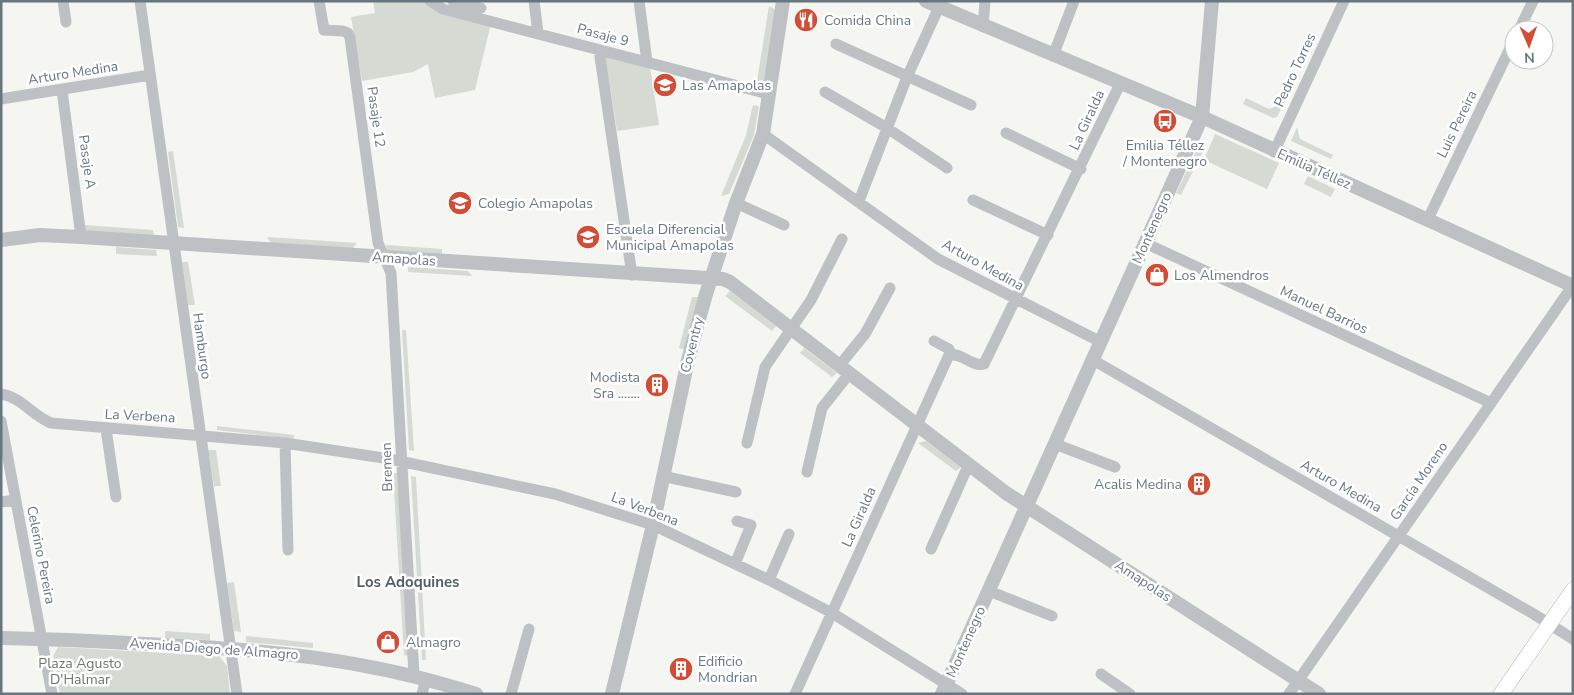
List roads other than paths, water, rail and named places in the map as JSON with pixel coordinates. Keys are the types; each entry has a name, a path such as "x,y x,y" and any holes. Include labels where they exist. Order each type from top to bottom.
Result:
{"main road":[{"path":"1501,694 1573,590"}],"street":[{"path":"63,1 66,22"},
{"name":"Hamburgo","path":"140,1 238,694"},
{"name":"Pasaje 12","path":"319,1 324,30 343,30 350,38 378,243 384,258"},
{"name":"Pasaje 9","path":"430,1 443,9 769,94"},
{"path":"453,1 481,8"},
{"path":"534,1 538,33"},
{"path":"639,1 647,62"},
{"name":"Coventry","path":"612,694 653,525 688,360 710,277 763,134 783,1"},
{"path":"983,27 985,1"},
{"path":"1054,56 1074,1"},
{"name":"Montenegro","path":"945,689 1202,117 1212,1"},
{"name":"Pedro Torres","path":"1274,152 1344,1"},
{"path":"1523,20 1532,1"},
{"path":"859,201 907,77 932,4"},
{"name":"Emilia Téllez","path":"932,4 983,27 1202,117 1274,152 1573,286"},
{"path":"836,44 971,105"},
{"path":"599,50 632,275"},
{"name":"Luis Pereira","path":"1427,221 1504,61"},
{"name":"Arturo Medina","path":"1,99 150,75"},
{"name":"La Giralda","path":"934,341 949,349 951,354 979,365 984,364 1081,169 1120,84"},
{"name":"Pasaje A","path":"62,90 81,238"},
{"path":"825,92 887,128 947,168"},
{"name":"La Giralda","path":"1006,133 1081,169"},
{"name":"Arturo Medina","path":"763,134 938,259 1101,342"},
{"path":"973,200 1048,235"},
{"path":"736,203 784,225"},
{"name":"Amapolas","path":"1,240 40,235 632,275 710,277 730,282 968,466 1026,507 1319,694"},
{"path":"747,443 764,367 811,300 842,239"},
{"name":"Manuel Barrios","path":"1145,244 1491,403"},
{"name":"Bremen","path":"384,258 391,273 402,461 420,676"},
{"name":"García Moreno","path":"1289,694 1573,286"},
{"path":"807,472 822,408 890,288"},
{"name":"La Giralda","path":"795,694 951,354"},
{"name":"Arturo Medina","path":"1093,360 1549,623 1573,639"},
{"name":"La Verbena","path":"1,394 14,398 39,418 52,423 285,443 402,461 555,494 653,525 769,580 832,613 945,689 962,694"},
{"name":"Celerino Pereira","path":"1,421 52,694"},
{"path":"106,429 116,497"},
{"path":"285,443 288,550"},
{"path":"1055,444 1115,467"},
{"path":"931,549 968,466"},
{"path":"662,476 736,492"},
{"path":"1,502 15,500"},
{"path":"735,564 750,525 737,521"},
{"path":"769,580 789,534"},
{"name":"Montenegro","path":"989,590 1052,616"},
{"path":"511,694 528,630"},
{"name":"Avenida Diego de Almagro","path":"1,638 275,651 354,662 420,676 476,694"},
{"path":"1101,674 1130,694"},
{"path":"420,676 422,694"}],"place":[{"name":"Comida China","path":"806,20"},
{"name":"Las Amapolas","path":"665,85"},
{"name":"Emilia Téllez / Montenegro","path":"1165,121"},
{"name":"Colegio Amapolas","path":"460,203"},
{"name":"Escuela Diferencial Municipal Amapolas","path":"588,237"},
{"name":"Los Almendros","path":"1157,275"},
{"name":"Modista Sra .......","path":"657,385"},
{"name":"Acalis Medina","path":"1199,484"},
{"name":"Almagro","path":"388,642"},
{"name":"Edificio Mondrian","path":"681,669"}],"district":[{"name":"Los Adoquines","path":"408,582"}],"park label":[{"name":"Plaza Agusto D'Halmar","path":"80,672"}]}
